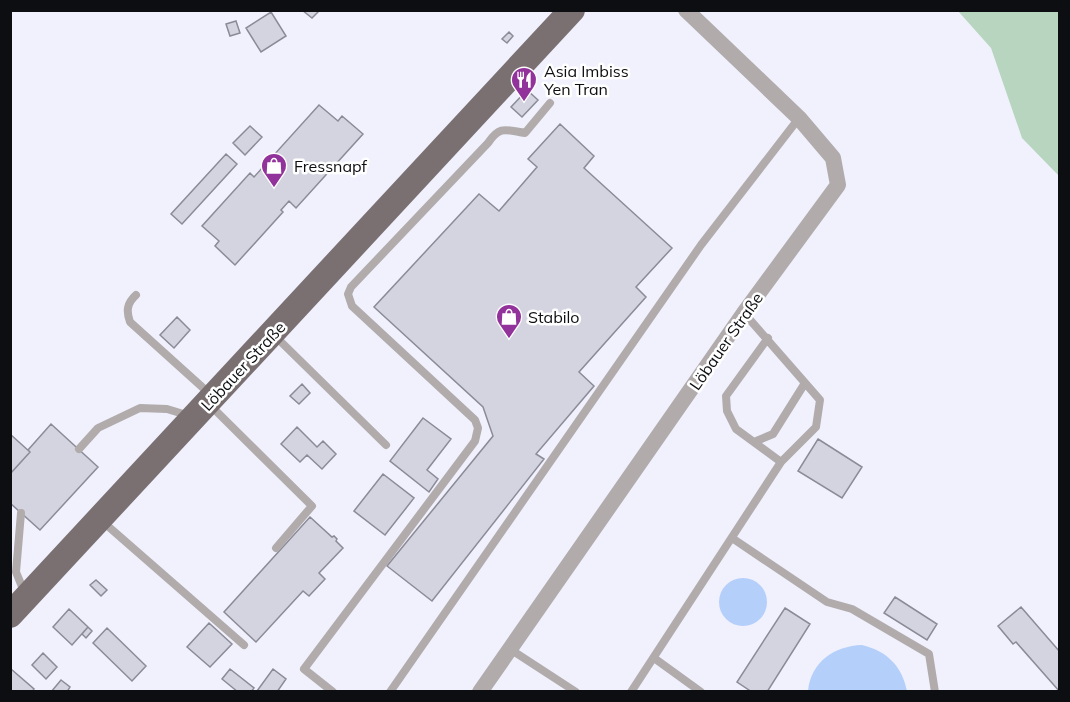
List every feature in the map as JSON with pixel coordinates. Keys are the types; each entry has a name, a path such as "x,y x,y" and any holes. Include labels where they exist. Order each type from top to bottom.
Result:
{"main road":[{"name":"Löbauer Straße","path":"10,615 572,10"}],"street":[{"name":"Löbauer Straße","path":"480,692 744,313 838,185 833,158 799,118 686,10"}],"lane":[{"path":"333,692 304,669 475,441 478,428 475,420 352,306 348,294 351,287 488,143 495,132 508,129 525,133 550,103"},
{"path":"390,692 701,245 799,118"},
{"path":"136,295 129,301 127,312 130,322 205,406 312,506 276,548"},
{"path":"631,692 781,462 816,427 820,400 744,313"},
{"path":"272,334 386,445"},
{"path":"768,338 726,396 727,411 736,429 781,462"},
{"path":"754,442 773,434 805,383"},
{"path":"79,449 98,428 140,408 167,409 188,415 205,406"},
{"path":"21,513 16,572 23,592 28,597"},
{"path":"100,519 244,645"},
{"path":"732,538 827,602 852,609 929,654 935,692"},
{"path":"510,649 576,692"},
{"path":"654,658 701,692"}],"green space":[{"path":"958,11 1059,11 1059,176 1022,138 991,48"}],"water":[{"path":"743,578 760,585 767,602 760,619 743,626 726,619 719,602 726,585"},
{"path":"862,645 879,651 892,661 905,682 907,691 808,691 810,681 819,664 833,652"}],"building":[{"path":"302,10 320,10 312,18"},
{"path":"271,12 286,36 261,52 246,28"},
{"path":"236,21 240,33 230,36 226,24"},
{"path":"509,32 513,36 507,43 502,39"},
{"name":"Asia Imbiss Yen Tran","path":"527,90 538,100 522,117 511,107"},
{"name":"Fressnapf","path":"319,105 338,121 342,116 363,134 296,208 289,201 281,210 283,212 235,265 215,246 219,241 202,226 250,173 254,177"},
{"name":"Stabilo","path":"560,124 594,156 584,168 672,248 636,287 646,297 579,372 594,386 536,454 544,459 432,601 387,566 493,436 483,407 374,307 479,194 499,211 537,167 528,159"},
{"path":"250,126 262,137 245,155 233,143"},
{"path":"226,154 237,164 182,224 171,214"},
{"path":"177,317 190,330 174,348 160,335"},
{"path":"302,384 310,393 299,404 290,396"},
{"path":"423,418 451,439 427,470 438,479 429,492 390,461"},
{"path":"51,424 98,467 40,530 10,503 10,474"},
{"path":"297,427 317,447 323,441 336,454 322,469 307,455 300,462 281,444"},
{"path":"10,434 30,452 10,474"},
{"path":"818,439 862,467 842,498 798,471"},
{"path":"383,474 414,498 385,535 354,511"},
{"path":"310,517 332,537 334,536 343,548 319,573 325,579 309,596 303,591 256,642 224,612"},
{"path":"96,580 107,590 101,596 90,585"},
{"path":"895,597 937,624 927,640 884,613"},
{"path":"1021,607 1060,652 1060,692 1016,642 1013,644 998,626"},
{"path":"785,608 810,624 767,692 752,692 737,682"},
{"path":"69,609 88,627 72,645 53,627"},
{"path":"209,623 232,644 210,667 187,647"},
{"path":"88,627 92,631 86,638 82,634"},
{"path":"107,628 146,666 132,681 93,643"},
{"path":"43,653 57,667 46,679 32,665"},
{"path":"11,669 34,689 32,692 10,692"},
{"path":"230,669 254,688 251,692 238,692 222,679"},
{"path":"273,669 286,679 277,692 257,691"},
{"path":"61,680 70,687 67,692 51,692"}],"place":[{"name":"Asia Imbiss Yen Tran","path":"524,103"},
{"name":"Fressnapf","path":"274,189"},
{"name":"Stabilo","path":"509,340"}]}
